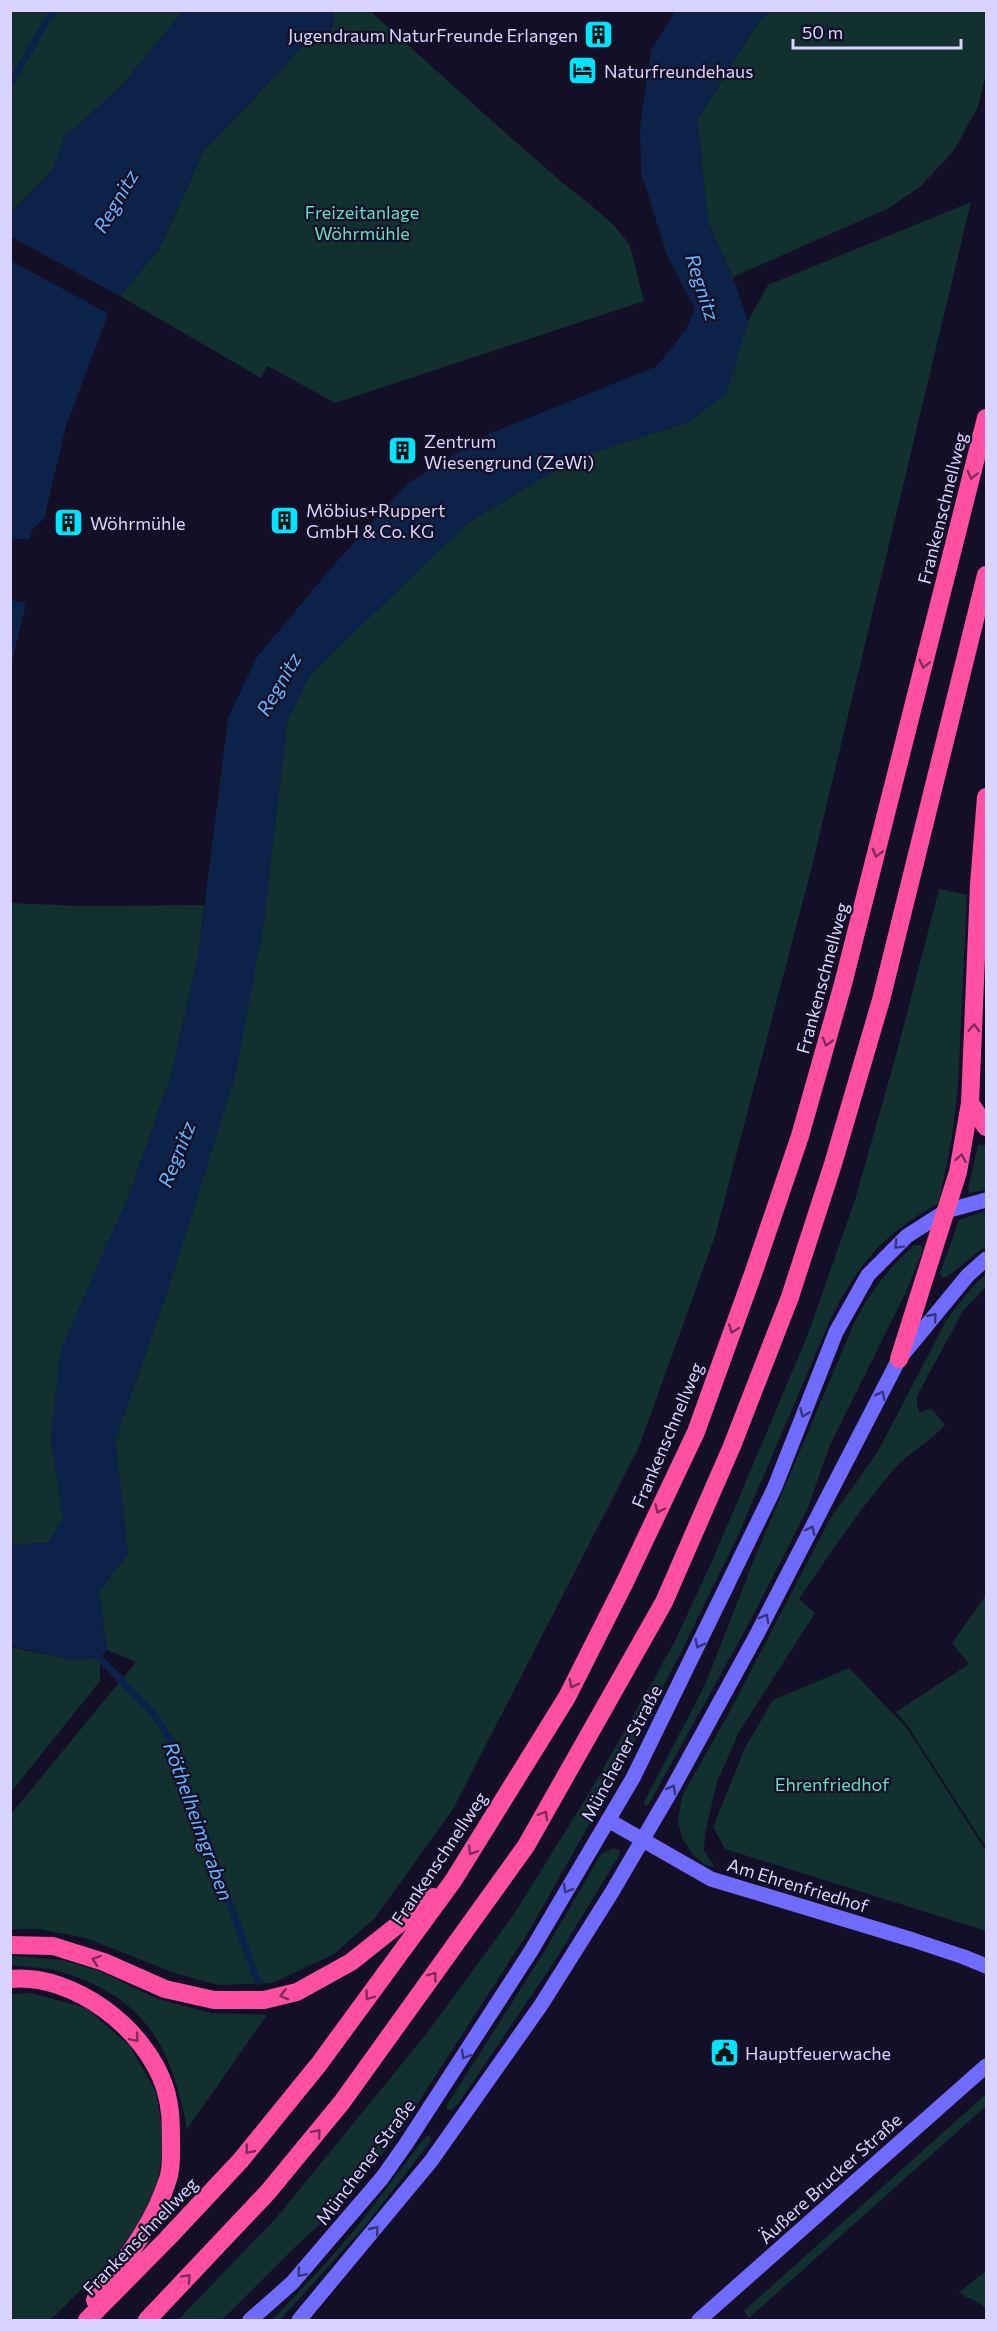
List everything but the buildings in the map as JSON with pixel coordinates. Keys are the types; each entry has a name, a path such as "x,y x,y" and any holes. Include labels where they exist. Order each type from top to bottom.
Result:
{"highway":[{"name":"Frankenschnellweg","path":"87,2320 167,2239 240,2160 319,2064 453,1881 567,1697 626,1582 696,1432 800,1136 840,995 987,418"},
{"path":"147,2320 268,2192 342,2102 526,1846 663,1602 732,1446 790,1297 832,1164 881,1000 987,575"},
{"path":"899,1359 958,1172 970,1103 980,885 987,797"},
{"path":"970,1103 987,1127"},
{"path":"10,1946 53,1946 104,1962 165,1989 214,2000 264,2000 297,1992 351,1962 453,1881"},
{"path":"10,1978 51,1983 76,1992 105,2009 129,2031 150,2057 165,2087 171,2115 169,2177 151,2224 79,2320"}],"main road":[{"name":"Münchener Straße","path":"250,2320 292,2283 367,2195 406,2144 531,1951 633,1778 774,1489 836,1332 867,1275 907,1236 946,1211 987,1200"},
{"path":"299,2320 417,2179 459,2124 541,2005 643,1840 756,1636 899,1359 968,1275 987,1259"},
{"name":"Am Ehrenfriedhof","path":"608,1820 711,1879 923,1943 987,1966"},
{"name":"Äußere Brucker Straße","path":"699,2320 987,2066"}],"green space":[{"name":"Freizeitanlage Wöhrmühle","path":"369,10 615,227 630,246 644,301 335,403 268,366 261,378 120,296 159,249 204,151 306,43 324,38 328,34 331,30 333,11"},
{"path":"11,11 183,11 120,88 64,137 53,170 11,213"},
{"path":"770,11 986,11 986,73 978,107 954,150 921,186 889,208 733,277 708,222 697,120 757,24"},
{"path":"971,202 811,870 715,1236 639,1447 453,1809 375,1918 334,1954 273,1983 219,1985 177,1974 86,1938 38,1929 11,1929 11,1814 136,1662 107,1650 99,1592 128,1553 115,1440 171,1281 262,935 287,722 309,675 468,523 575,458 689,422 726,393 748,321 768,285"},
{"path":"939,889 967,895 958,1086 952,1137 939,1203 888,1238 863,1265 841,1298 737,1538 620,1770 529,1931 396,2137 347,2199 222,2320 178,2320 277,2217 427,2033 514,1914 591,1790 674,1643 714,1557 808,1334 855,1200 898,1048"},
{"path":"10,903 82,906 204,905 198,957 171,1076 130,1192 51,1439 63,1518 49,1543 11,1545"},
{"path":"982,1144 986,1147 986,1190 969,1193 978,1145"},
{"path":"986,1211 986,1246 942,1278 940,1273 959,1220"},
{"path":"914,1245 921,1245 923,1250 905,1294 830,1445 807,1510 748,1625 649,1804 645,1806 644,1802 705,1685 753,1562 855,1321 881,1280"},
{"path":"986,1274 986,1286 963,1311 917,1396 920,1413 931,1408 945,1425 896,1467 870,1499 799,1599 815,1613 739,1732 717,1782 705,1834 704,1850 715,1868 704,1864 694,1856 682,1838 678,1821 682,1796 730,1711 830,1519 877,1453 947,1319 973,1286"},
{"path":"986,1595 986,1847 907,1725 896,1712 969,1664 952,1643"},
{"path":"11,1647 68,1659 100,1658 100,1681 11,1792"},
{"name":"Ehrenfriedhof","path":"849,1668 906,1727 986,1851 986,1931 725,1849 713,1827 745,1748 773,1700"},
{"path":"613,1848 620,1850 619,1856 556,1959 458,2104 451,2110 447,2110 447,2105 544,1952 601,1854"},
{"path":"11,1957 62,1960 99,1971 158,1999 211,2013 267,2015 187,2129 173,2073 163,2050 150,2029 134,2011 114,1996 90,1983 55,1970 11,1965"},
{"path":"31,1993 86,2008 130,2046 156,2092 164,2140 157,2187 135,2229 112,2260 50,2320 11,2320 11,1994"},
{"path":"986,2094 986,2106 749,2318 744,2311"},
{"path":"426,2136 430,2136 431,2141 365,2226 280,2320 272,2320 328,2261 360,2223"},
{"path":"986,2271 986,2309 959,2292"}],"water":[{"name":"Regnitz","path":"183,11 334,11 328,34 320,40 306,43 204,151 159,249 108,314 66,426 44,519 32,530 30,539 11,539 11,213 53,170 64,137 120,88"},
{"name":"Regnitz","path":"675,11 770,11 757,24 697,120 708,222 733,277 748,321 727,393 689,422 575,458 468,523 310,675 287,722 262,935 235,1077 171,1281 115,1440 128,1553 99,1592 107,1650 100,1658 68,1659 11,1646 11,1545 48,1543 63,1518 51,1439 60,1351 130,1192 171,1076 198,957 228,718 257,657 332,567 408,483 486,435 657,366 687,328 695,309 667,255 641,173 640,126 651,50"},
{"path":"10,600 26,603 11,666"}],"pier":[{"path":"11,237 120,296 122,298 111,315 11,261"}],"waterway":[{"path":"10,84 53,10"},
{"name":"Röthelheimgraben","path":"93,1651 152,1712 172,1742 258,1982"}],"place":[{"name":"Jugendraum NaturFreunde Erlangen","path":"599,35"},
{"name":"Naturfreundehaus","path":"583,71"},
{"name":"Zentrum Wiesengrund (ZeWi)","path":"403,451"},
{"name":"Möbius+Ruppert GmbH & Co. KG","path":"285,520"},
{"name":"Wöhrmühle","path":"69,523"},
{"name":"Hauptfeuerwache","path":"724,2053"}]}
